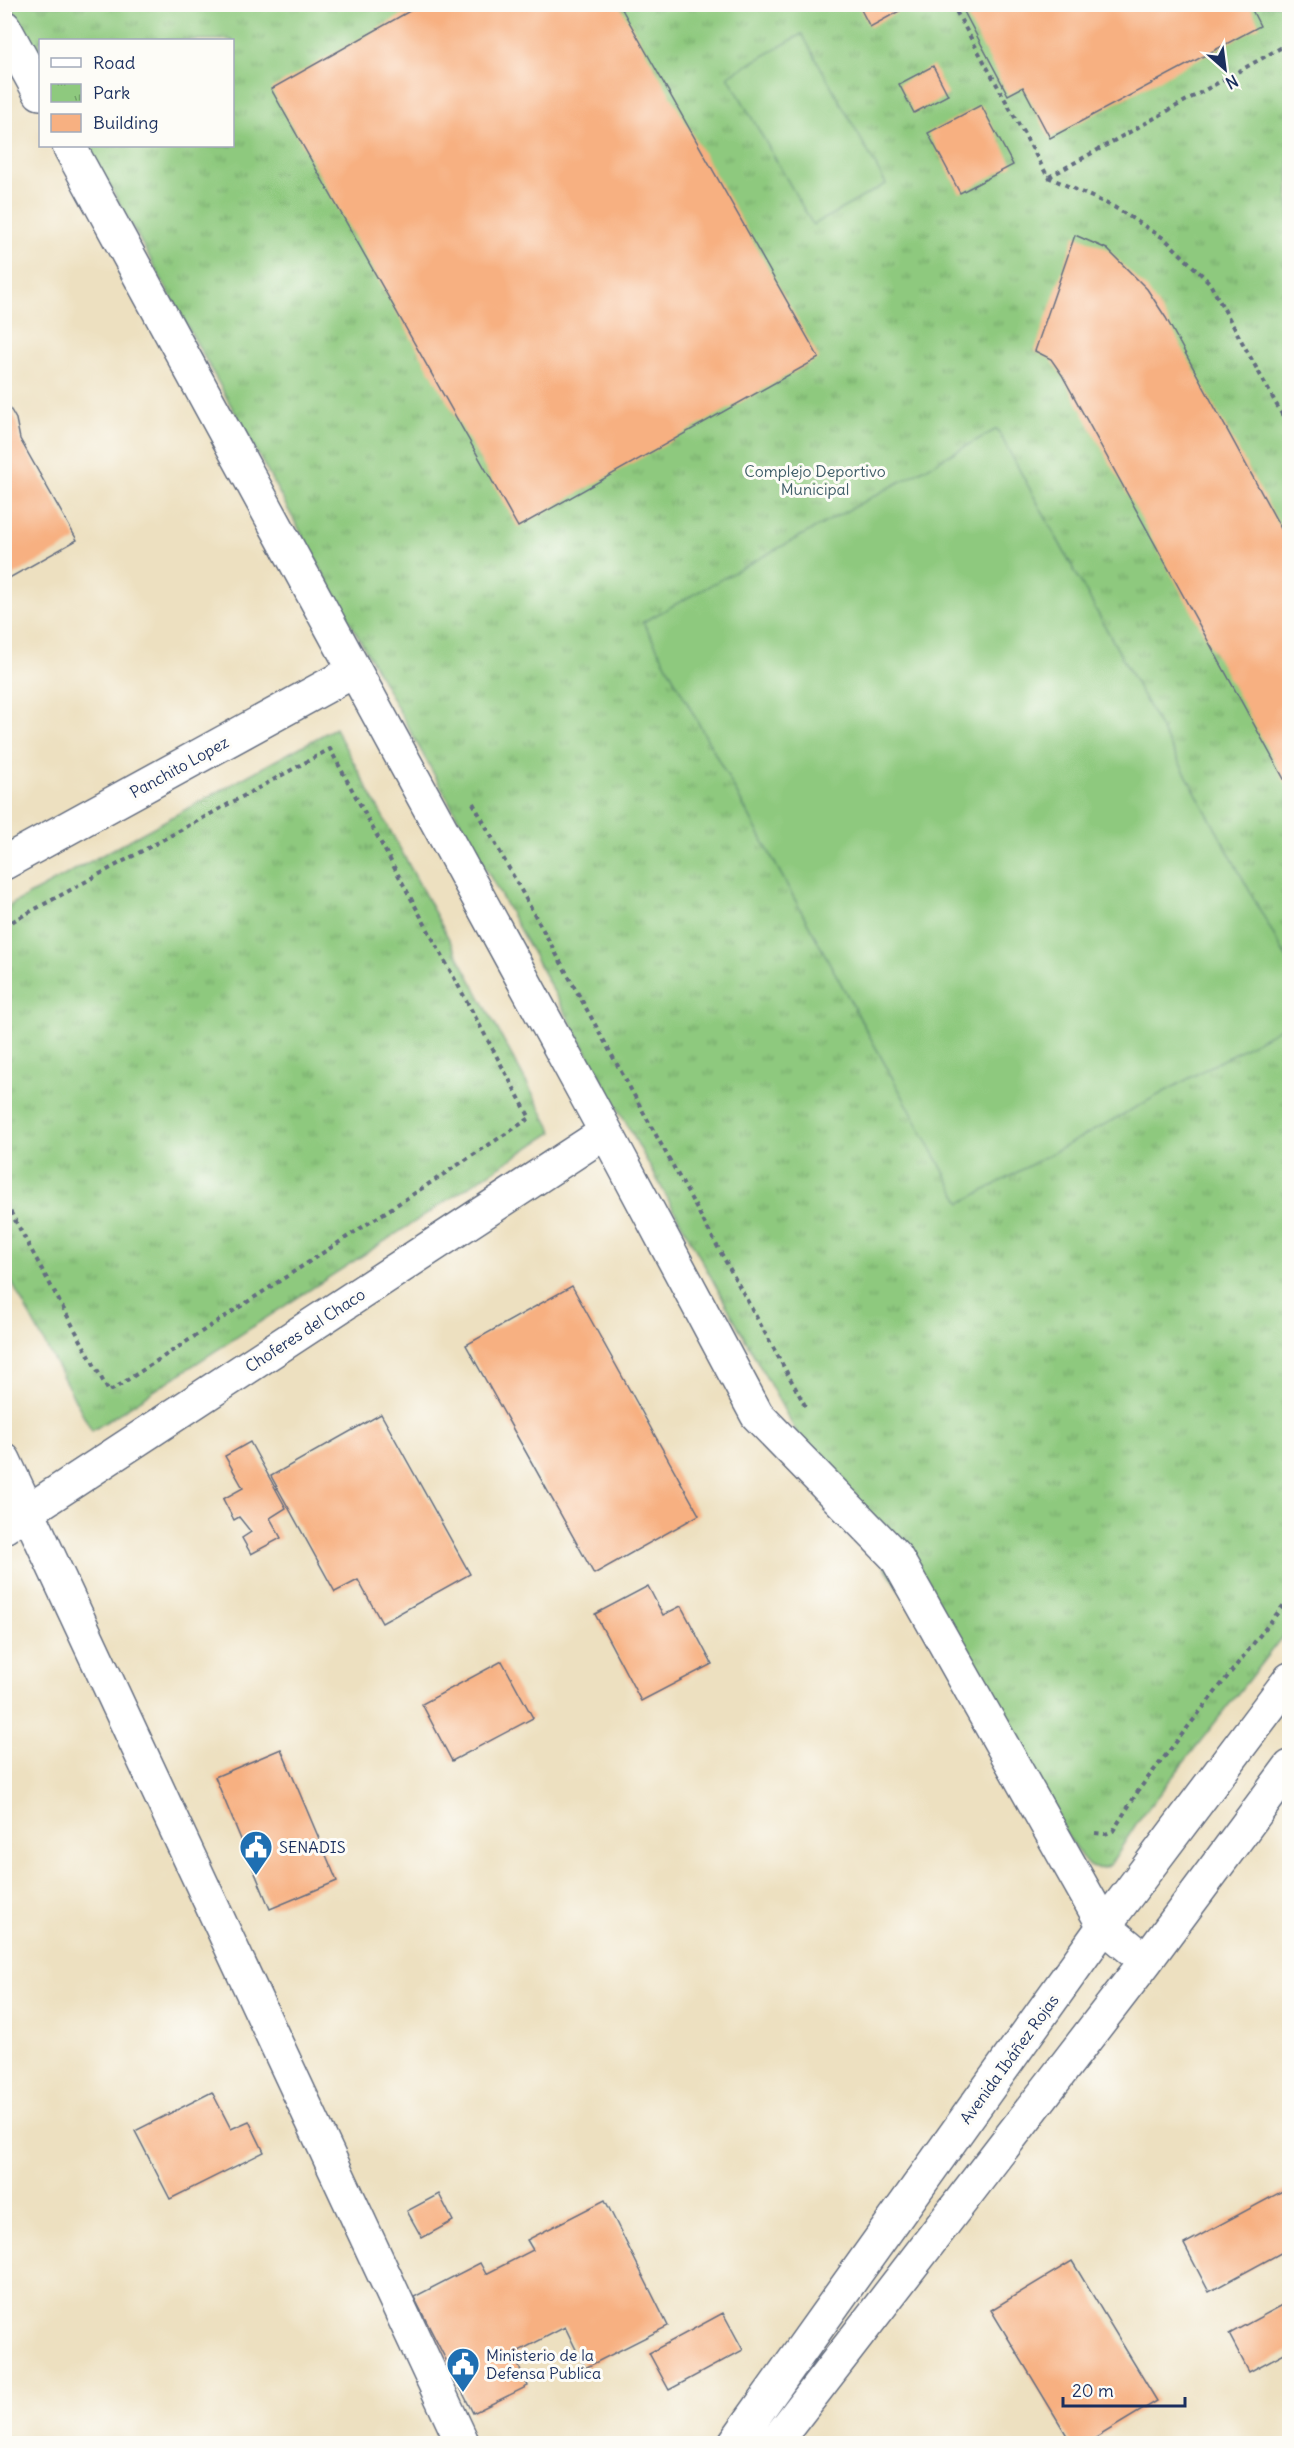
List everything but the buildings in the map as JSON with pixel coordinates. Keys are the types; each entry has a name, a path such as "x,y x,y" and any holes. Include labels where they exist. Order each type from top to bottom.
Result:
{"street":[{"path":"4,27 39,91"},
{"path":"70,147 606,1132 757,1416 896,1557 1104,1926 1146,1961"},
{"name":"Panchito Lopez","path":"4,863 354,671"},
{"name":"Choferes del Chaco","path":"17,1519 606,1132"},
{"path":"4,1460 17,1519 463,2444"},
{"name":"Avenida Ibáñez Rojas","path":"734,2444 1104,1926 1290,1679"},
{"path":"774,2444 1146,1961 1290,1767"}],"path":[{"path":"952,4 1048,177 1114,207 1165,239 1209,282 1290,429"},
{"path":"1048,177 1284,46 1290,50"},
{"path":"4,926 330,749 530,1118 109,1392 4,1200"},
{"path":"468,794 808,1411"},
{"path":"1088,1828 1098,1834 1113,1831 1140,1788 1290,1598"}],"green space":[{"name":"Complejo Deportivo Municipal","path":"11,5 1289,5 1289,1628 1138,1821 1110,1865 1097,1868 1085,1862 810,1457 89,147 234,147 234,39 39,39 39,57"},
{"path":"802,34 886,184 813,225 728,76"},
{"path":"997,429 1289,963 1290,1023 961,1203 643,622"},
{"path":"335,728 553,1132 92,1431 5,1270 5,908"}],"place":[{"name":"SENADIS","path":"256,1876"},
{"name":"Ministerio de la Defensa Publica","path":"463,2393"}]}
